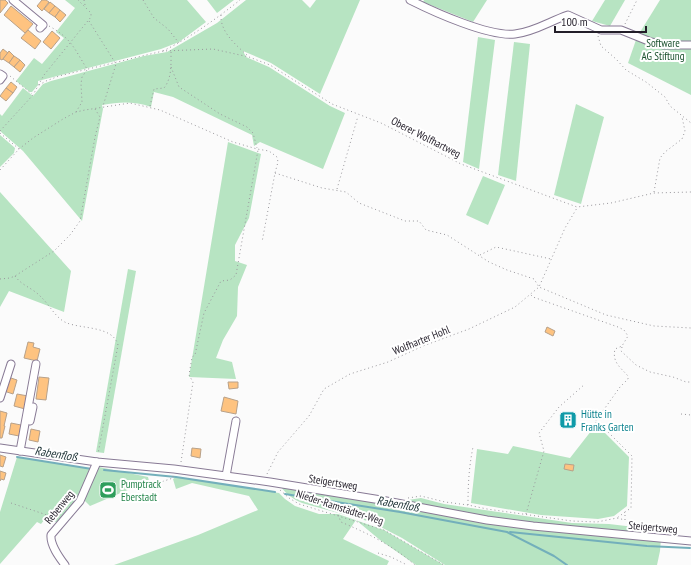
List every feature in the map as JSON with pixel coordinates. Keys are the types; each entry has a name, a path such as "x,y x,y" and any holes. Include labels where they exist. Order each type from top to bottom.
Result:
{"street":[{"path":"13,0 42,26"},
{"path":"410,0 454,19 494,32 514,34 529,31 568,15 601,30 622,30 637,37 664,45 691,45"},
{"path":"0,398 11,364"},
{"path":"21,452 36,364"},
{"path":"21,452 33,407"},
{"path":"226,476 236,421"},
{"name":"Steigertsweg","path":"0,448 97,462 180,470 270,482 381,500 487,520 691,541"},
{"name":"Rebenweg","path":"65,565 54,548 50,537 80,500 97,462"}],"path":[{"path":"19,149 0,132 33,94 44,75 91,17 91,13 78,0"},
{"path":"84,0 85,6"},
{"path":"143,0 154,18 168,29 179,43"},
{"path":"39,85 53,79 163,51 179,43 221,15 240,0"},
{"path":"622,30 637,0"},
{"path":"221,15 220,24 228,36 249,56"},
{"path":"88,20 116,63"},
{"path":"42,26 50,26 62,33 71,42 87,70"},
{"path":"595,28 601,46 616,58 626,70 646,82 665,97 670,106 691,123"},
{"name":"Oberer Wolfhartweg","path":"163,51 171,52 213,49 249,56 270,65 332,104 381,123 461,164 578,207 611,203 654,193 691,192"},
{"path":"149,107 154,89 164,88 168,83 171,67 171,52"},
{"path":"103,107 116,63"},
{"path":"171,67 179,87 187,94 220,114 247,127 253,134 258,149 236,275 230,280 221,281 204,313 195,355 192,357 189,375 194,382 180,470"},
{"path":"76,112 82,102 81,84 82,78 87,70"},
{"path":"1,77 9,76 33,94"},
{"path":"0,170 19,149 39,134 76,112 130,103 149,107 233,142 269,151 277,157 278,162 262,242"},
{"path":"0,279 15,276 54,251 70,235 80,221 100,117 94,108"},
{"path":"337,191 358,115"},
{"path":"654,193 660,158 665,152 682,139 685,131 682,116"},
{"path":"275,173 322,188 346,192 360,203 405,221 419,222 426,230 447,235 507,270 534,279 539,287 606,315 654,326 691,328"},
{"name":"Wolfharter Hohl","path":"270,482 267,474 278,452 309,416 324,389 350,374 388,362 423,346 468,329 515,307 539,287 565,228 578,207"},
{"path":"479,255 496,247 552,259"},
{"path":"15,276 19,282 41,296 50,308 65,323 105,331 112,335 117,341 118,345 97,462"},
{"path":"530,295 624,330 628,336 622,346 621,351 636,365 650,372 691,382"},
{"path":"617,518 631,508 632,456 607,431 594,422 620,387 628,380 628,376 614,359 615,349 622,346"},
{"path":"526,515 544,451 538,433 559,407 585,384"},
{"path":"681,414 691,415"},
{"path":"468,505 467,483 473,447"},
{"path":"155,484 173,477"},
{"name":"Nieder-Ramstädter-Weg","path":"278,484 283,494 293,501 338,514 384,530 444,565"},
{"path":"407,498 421,496 445,502 572,521 597,522 617,518 625,520 625,512"},
{"path":"12,503 63,520"},
{"path":"338,514 341,522 380,540 398,551 415,565"},
{"path":"378,553 391,557 407,565"}],"green space":[{"path":"65,0 187,0 206,22 179,42 161,49 38,81 38,85 32,92 30,92 16,81 34,58 42,64 64,38 56,32 75,8"},
{"path":"207,0 234,0 217,13"},
{"path":"246,0 302,0 310,8 316,0 360,0 320,94 271,63 243,51 246,57 269,67 330,106 345,113 323,169 260,142 254,146 252,135 173,97 154,92 151,107 126,103 102,105 103,109 82,221 23,151 0,131 0,114 2,116 23,88 33,96 43,84 51,81 144,56 167,52 217,23"},
{"path":"424,0 487,0 473,22 423,2"},
{"path":"605,0 625,0 610,26 592,21"},
{"name":"Software AG Stiftung","path":"660,0 691,0 691,95 628,63 637,37"},
{"path":"478,37 495,40 479,169 463,162"},
{"path":"514,42 530,44 516,181 498,175"},
{"path":"576,104 604,117 581,204 554,195"},
{"path":"0,135 15,148 14,153 0,167"},
{"path":"228,142 261,154 249,218 235,245 235,261 247,265 238,287 237,316 223,340 216,358 232,362 236,379 189,377"},
{"path":"483,176 505,185 488,225 466,215"},
{"path":"0,192 71,271 64,312 9,291 0,307"},
{"path":"128,269 136,271 104,453 96,452"},
{"path":"595,426 605,433 629,457 627,506 614,516 598,519 541,515 471,503 477,449 508,454 513,446 570,458"},
{"path":"17,457 92,469 90,481 60,523 45,519 41,524 37,522 0,564 0,512"},
{"name":"Pumptrack Eberstadt","path":"99,467 148,477 149,481 90,506 84,500"},
{"path":"176,477 279,493 295,506 319,514 338,514 356,520 343,539 389,561 387,565 114,565 198,535 258,510 249,496 192,483 176,489 173,479"},
{"path":"281,487 382,504 421,498 444,504 572,523 609,524 643,528 650,538 661,539 660,551 657,565 445,565 402,538 371,522 302,503 290,496"},
{"path":"357,520 384,530 444,565 416,565 380,540"}],"building":[{"path":"0,0 5,0 8,3 0,13"},
{"path":"42,0 49,2 42,11 37,6"},
{"path":"50,2 55,6 49,13 44,9"},
{"path":"11,6 33,24 25,33 4,15"},
{"path":"55,6 60,10 55,17 49,13"},
{"path":"60,10 66,15 60,22 55,17"},
{"path":"28,30 41,41 35,49 21,38"},
{"path":"52,31 60,38 51,49 43,42"},
{"path":"3,49 8,53 2,60 0,59 0,53"},
{"path":"9,51 14,56 9,63 3,59"},
{"path":"14,56 20,60 14,67 9,63"},
{"path":"20,60 25,65 20,72 14,67"},
{"path":"11,82 17,87 13,93 6,88"},
{"path":"6,88 13,93 6,101 0,96"},
{"path":"547,327 555,331 553,336 545,332"},
{"path":"28,342 34,343 33,347 40,349 37,361 24,358"},
{"path":"8,377 17,380 13,394 4,391"},
{"path":"39,377 49,378 46,400 36,399"},
{"path":"228,382 238,382 238,388 229,389"},
{"path":"17,394 28,396 25,409 14,406"},
{"path":"224,397 238,401 236,414 221,411"},
{"path":"0,411 7,413 2,438 0,438"},
{"path":"11,423 21,425 19,436 9,434"},
{"path":"31,429 40,431 38,442 29,440"},
{"path":"192,448 201,449 200,458 191,456"},
{"path":"0,455 6,457 3,467 0,466"},
{"path":"565,464 574,465 573,471 564,469"},
{"path":"0,471 6,473 4,480 1,479 0,481"}],"waterway":[{"name":"Rabenfloß","path":"17,457 92,469"},
{"name":"Rabenfloß","path":"104,470 176,477 275,492"},
{"name":"Rabenfloß","path":"285,494 400,512 507,532 554,556 567,565"},
{"name":"Rabenfloß","path":"510,532 647,546 690,548"}],"place":[{"name":"Hütte in Franks Garten","path":"568,420"},
{"name":"Pumptrack Eberstadt","path":"108,490"}]}
